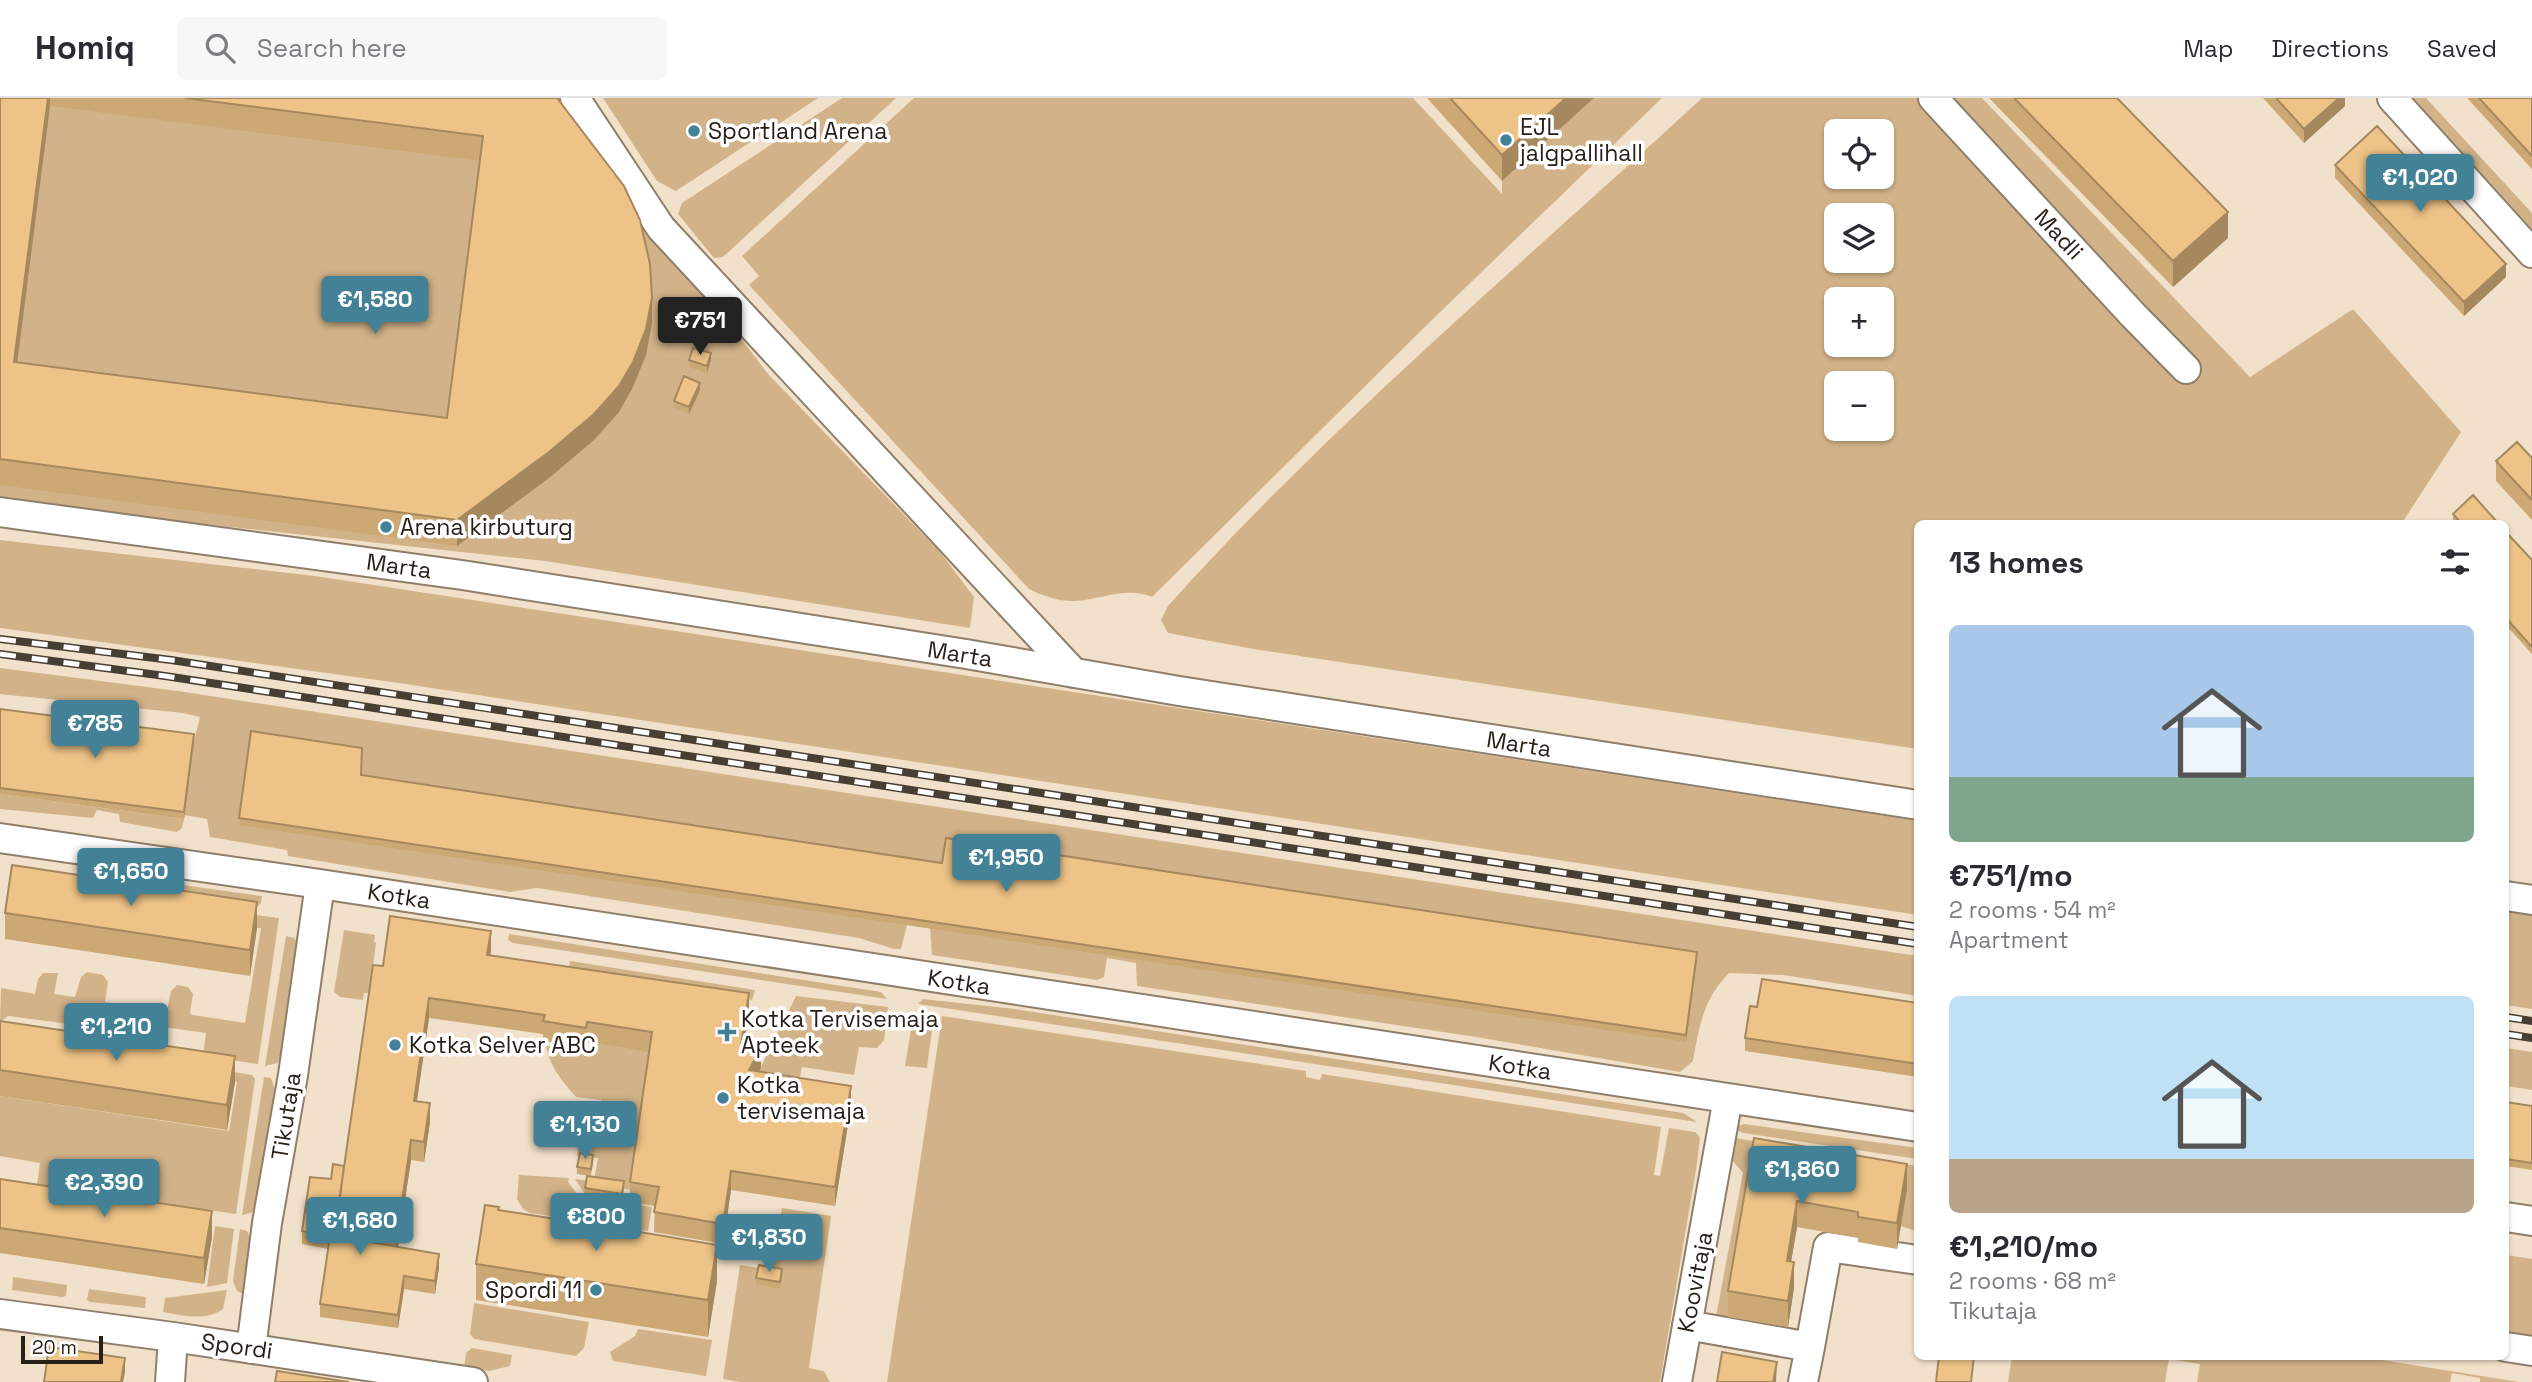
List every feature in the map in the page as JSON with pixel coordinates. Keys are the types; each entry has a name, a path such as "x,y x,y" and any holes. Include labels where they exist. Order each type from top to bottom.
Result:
{"street":[{"path":"575,98 660,228 1074,673"},
{"name":"Madli","path":"1933,98 2186,369"},
{"path":"2392,98 2532,253"},
{"name":"Marta","path":"0,512 461,575 1179,691 1914,804"},
{"name":"Kotka","path":"0,838 320,884 1914,1126"},
{"name":"Tikutaja","path":"251,1349 267,1223 293,1075 320,884"},
{"path":"2509,896 2532,900"},
{"name":"Koovitaja","path":"1677,1382 1728,1098"},
{"path":"2509,1217 2532,1221"},
{"path":"1802,1382 1828,1247 1914,1258"},
{"name":"Spordi","path":"0,1314 473,1382"},
{"path":"1687,1325 1810,1348"},
{"path":"170,1382 173,1337"},
{"path":"2509,1347 2532,1351"}],"shaded area":[{"path":"0,98 564,98 671,247 768,374 940,552 974,597 970,628 545,561 0,502"},
{"path":"603,98 818,98 676,191 657,181"},
{"path":"842,98 896,98 723,257 714,258 678,214 682,203"},
{"path":"914,98 1413,98 1502,194 1502,181 1594,98 1662,98 1435,317 1152,597 1124,593 1070,601 1052,598 1029,589 749,285 759,276 742,256"},
{"path":"1702,98 1982,98 2250,377 2353,309 2461,432 2404,520 1914,520 1914,748 1253,649 1168,633 1161,620 1168,606 1295,473"},
{"path":"2407,98 2426,98 2532,213 2532,234"},
{"path":"0,540 315,576 1914,820 1914,914 399,683 0,628"},
{"path":"0,668 178,691 1914,955 1914,995 1783,975 1729,973 1708,1003 1700,1024 1693,1061 1680,1072 1476,1037 1137,986 1136,963 1107,958 1104,977 1097,980 932,955 930,928 907,925 901,949 894,949 859,938 537,888 510,892 288,856 287,850 210,837 207,819 184,815 200,717 0,694"},
{"path":"0,794 184,819 182,828 177,832 120,822 119,814 97,810 93,818 0,809"},
{"path":"83,873 262,896 261,903 257,907 81,881"},
{"path":"227,911 279,918 258,1064 203,1056 206,1033 93,1017 92,1027 8,1016 0,1022 1,988 35,994 38,979 43,973 58,973 54,994 75,997 81,977 87,972 103,975 108,982 105,1002 167,1011 171,991 177,985 188,987 193,994 190,1013 193,1015 245,1023 261,928"},
{"path":"2509,911 2532,915 2532,1009 2509,1005"},
{"path":"344,930 375,935 370,993 364,993 363,1000 340,997 334,992"},
{"path":"509,934 881,992 887,999 513,943 508,940"},
{"path":"286,936 294,938 299,944 280,1057 278,1063 265,1066"},
{"path":"570,961 755,990 752,1000 717,994 566,983"},
{"path":"796,996 888,1007 884,1040 877,1048 859,1047 854,1075 802,1067 799,1082 757,1075"},
{"path":"923,999 1015,1009 1683,1113 1697,1122 918,1004"},
{"path":"914,1012 934,1015 927,1068 905,1066"},
{"path":"942,1016 1306,1071 1306,1077 1320,1080 1322,1074 1661,1127 1654,1175 1660,1176 1669,1128 1695,1132 1700,1137 1697,1164 1660,1382 887,1382"},
{"path":"594,1043 652,1052 632,1190 588,1183 585,1194 575,1179 594,1181 598,1158 577,1156 580,1139 595,1141 601,1100 576,1097 561,1079 546,1046 592,1053"},
{"path":"2509,1048 2532,1052 2532,1090 2509,1086"},
{"path":"203,1067 252,1075 255,1079 236,1214 37,1185 40,1163 0,1156 0,1096 229,1131 237,1082 198,1076"},
{"path":"264,1077 271,1078 275,1090 257,1206 254,1212 242,1215"},
{"path":"1744,1124 1914,1147 1914,1158 1743,1133 1732,1128"},
{"path":"1728,1137 1914,1165 1914,1230 1901,1226 1907,1190 1754,1164 1728,1317 1788,1327 1784,1339 1715,1322 1743,1173 1726,1153"},
{"path":"519,1175 569,1178 568,1182 582,1201 595,1203 613,1226 530,1213 523,1209 517,1199"},
{"path":"624,1202 652,1207 648,1231 620,1227"},
{"path":"782,1208 831,1216 809,1368 824,1371 830,1382 740,1382 723,1379 740,1265 771,1270"},
{"path":"215,1226 234,1229 227,1283 207,1287"},
{"path":"240,1229 247,1231 252,1241 243,1294 237,1291 233,1281"},
{"path":"2509,1255 2532,1259 2532,1347 2509,1343"},
{"path":"13,1277 67,1285 66,1296 12,1290"},
{"path":"89,1289 146,1297 145,1308 90,1302 87,1300"},
{"path":"227,1290 223,1309 217,1313 194,1316 163,1312 165,1298"},
{"path":"474,1303 589,1322 584,1348 576,1356 474,1339 470,1334"},
{"path":"638,1329 712,1340 706,1376 613,1361 610,1352 635,1336"},
{"path":"472,1348 512,1355 510,1366 489,1371 464,1369 466,1353"},
{"path":"2011,1360 2169,1360 2165,1382 2008,1382"},
{"path":"2175,1360 2382,1360 2519,1382 2480,1382 2480,1378 2452,1373 2450,1382 2197,1382 2200,1364"}],"building":[{"path":"0,98 48,98 14,362 447,418 483,136 185,98 557,98 624,186 640,220 650,264 652,298 646,329 633,362 619,386 594,414 549,452 457,520 0,459"},
{"path":"1450,98 1566,98 1502,155"},
{"path":"2014,98 2117,98 2228,212 2173,261"},
{"path":"2276,98 2339,98 2304,129"},
{"path":"2479,98 2532,98 2532,156"},
{"path":"2377,126 2506,264 2464,302 2335,165"},
{"path":"693,348 711,353 707,366 689,360"},
{"path":"684,376 700,383 689,407 674,401"},
{"path":"2517,442 2532,458 2532,500 2496,461"},
{"path":"2473,495 2495,520 2458,520 2453,514"},
{"path":"2509,535 2532,560 2532,647 2509,621"},
{"path":"0,709 194,734 184,812 0,788"},
{"path":"251,731 362,748 361,775 942,863 946,838 1697,952 1686,1035 239,818"},
{"path":"12,865 257,902 250,950 5,913"},
{"name":"Kotka tervisemaja","path":"390,916 491,931 487,955 749,993 741,1045 761,1048 749,1070 851,1086 835,1187 731,1171 723,1224 654,1212 659,1187 630,1182 652,1032 587,1022 586,1028 543,1021 545,1015 429,998 414,1101 430,1103 424,1142 411,1140 396,1241 335,1230 373,965 383,966"},
{"path":"1762,979 1914,1002 1914,1063 1745,1038 1750,1006 1757,1007"},
{"path":"0,1021 235,1056 227,1105 0,1070"},
{"path":"2509,1102 2532,1106 2532,1163 2509,1159"},
{"path":"1754,1138 1907,1164 1897,1223 1858,1217 1858,1212 1797,1201 1787,1261 1794,1262 1788,1301 1728,1291"},
{"path":"580,1153 593,1155 591,1169 577,1167"},
{"path":"333,1164 344,1166 335,1236 439,1254 435,1281 404,1276 398,1315 320,1304 330,1236 302,1231 310,1177 331,1179"},
{"path":"587,1176 624,1181 622,1194 585,1188"},
{"path":"0,1179 212,1211 204,1258 0,1228"},
{"path":"611,1202 626,1205 622,1229 717,1245 708,1300 476,1264 485,1205 499,1207 498,1210 607,1227"},
{"path":"759,1265 782,1269 780,1282 756,1278"},
{"path":"49,1347 125,1358 121,1382 44,1382"},
{"path":"1722,1352 1777,1362 1773,1382 1717,1382"},
{"path":"1939,1360 1974,1360 1971,1382 1936,1382"},
{"path":"277,1371 349,1382 275,1382"}],"railway":[{"path":"0,639 171,660 1914,926"},
{"path":"0,654 165,676 1914,943"},
{"path":"2509,1017 2532,1021"},
{"path":"2509,1034 2532,1038"}],"place":[{"name":"Sportland Arena","path":"694,131"},
{"name":"EJL jalgpallihall","path":"1506,140"},
{"name":"Arena kirbuturg","path":"386,527"},
{"name":"Kotka Tervisemaja Apteek","path":"727,1032"},
{"name":"Kotka Selver ABC","path":"395,1045"},
{"name":"Kotka tervisemaja","path":"723,1098"},
{"name":"Spordi 11","path":"596,1290"}]}
